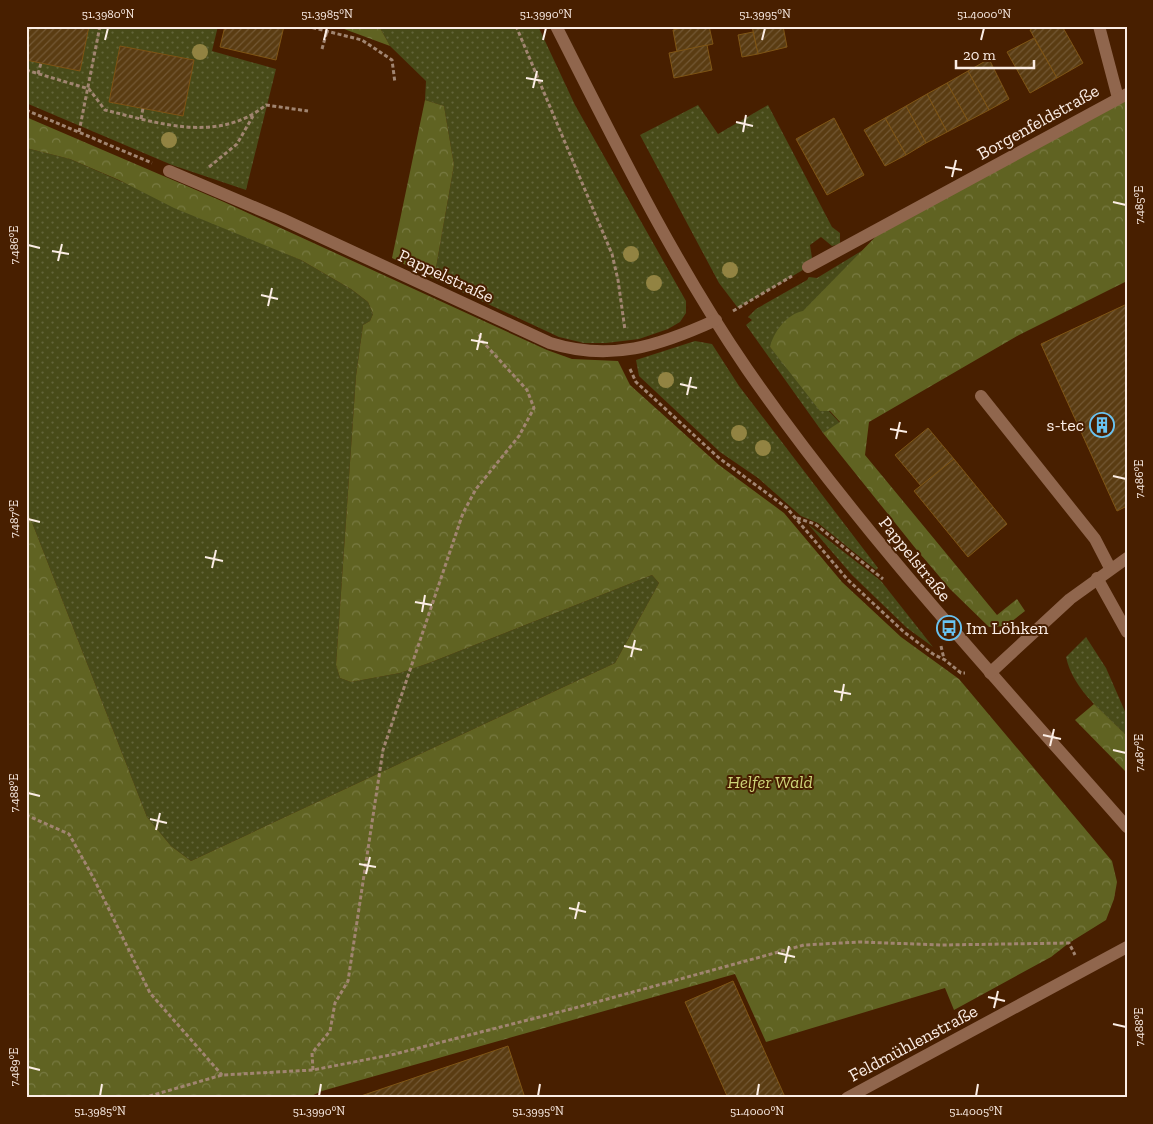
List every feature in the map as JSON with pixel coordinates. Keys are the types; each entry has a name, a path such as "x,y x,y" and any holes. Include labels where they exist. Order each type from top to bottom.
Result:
{"street":[{"name":"Pappelstraße","path":"556,26 677,256 746,368 826,477 949,628 1127,827"},
{"path":"1099,26 1122,96"},
{"name":"Borgenfeldstraße","path":"808,267 1122,96"},
{"name":"Pappelstraße","path":"170,171 282,219 482,312 573,350 596,352 627,351 667,341 716,320"},
{"path":"981,396 1095,539 1110,568"},
{"path":"990,673 1040,625 1097,578 1127,558"},
{"path":"1097,578 1127,632"},
{"name":"Feldmühlenstraße","path":"847,1098 1081,969 1127,947"}],"path":[{"path":"79,132 100,26"},
{"path":"308,26 362,40 392,60 395,82"},
{"path":"516,26 612,254 622,304 630,368 636,382 718,458 754,482 796,518 847,578 904,632 961,673 990,673"},
{"path":"322,49 327,31"},
{"path":"38,74 41,63"},
{"path":"26,70 89,89 105,110 178,128 215,128 254,116"},
{"path":"192,181 236,144 254,116 266,106 308,110"},
{"path":"141,119 143,108"},
{"path":"26,110 170,171"},
{"path":"716,320 808,267"},
{"path":"313,1070 312,1053 330,1031 335,1003 348,981 383,750 462,513 476,489 519,436 534,408 527,390 482,341 477,330 482,312"},
{"path":"796,518 815,524 882,579 885,577"},
{"path":"939,640 944,660"},
{"path":"26,815 69,834 93,877 150,993 222,1076"},
{"path":"143,1098 222,1076 313,1070 395,1054 553,1014 804,945 859,942 942,945 1069,943 1081,969"}],"green space":[{"path":"89,26 218,26 212,51 276,69 246,190 172,165 26,103 26,60 80,71","holes":["120,46 194,60 183,116 109,102"]},
{"path":"336,26 379,26 390,46"},
{"path":"379,26 538,26 575,105 686,301 686,313 680,322 668,329 639,339 606,343 584,343 559,337 434,279 454,165 444,106 425,100 426,81 390,46"},
{"path":"1127,94 1127,281 1019,335 869,422 865,455 997,615 1017,599 1025,611 1006,626 989,627 950,589 823,433 840,422 830,411 820,411 770,347 782,324 787,319 803,311 888,224"},
{"path":"425,100 444,106 454,165 434,279 392,258"},
{"path":"698,105 718,134 768,105 832,227 840,233 840,244 832,246 821,237 810,245 812,258 808,267 738,308 719,283 640,135"},
{"name":"Helfer Wald","path":"26,117 224,202 547,350 572,359 618,361 630,385 719,465 784,513 842,582 901,637 959,679 1112,861 1117,882 1114,899 1106,920 1069,943 1051,957 954,1010 945,988 766,1042 735,974 322,1091 307,1098 26,1098 26,507 147,817 171,846 191,861 615,663 659,583 652,575 400,673 351,682 340,678 336,665 356,376 363,325 370,321 373,314 368,302 351,289 301,260 174,208 119,180 70,159 26,148"},
{"path":"26,148 70,159 301,260 351,289 368,302 373,314 370,321 363,325 356,376 336,665 340,678 351,682 400,673 652,575 659,583 615,663 191,861 171,846 147,817 26,507"},
{"path":"863,250 770,347 840,423 823,433 746,325 752,320 748,317 756,309 807,280 809,277 817,278"},
{"path":"695,341 712,344 739,386 878,568 876,570 818,523 801,516 758,478 720,452 639,376 636,360"},
{"path":"808,524 881,581 933,647 907,628 852,575"},
{"path":"1086,637 1106,668 1127,716 1127,736 1090,700 1075,680 1070,669 1066,657"},
{"path":"1094,704 1127,736 1127,773 1075,720"}],"building":[{"path":"26,26 89,26 80,71 26,60"},
{"path":"225,26 284,26 276,60 220,47"},
{"path":"690,26 709,26 713,44 677,52 673,30"},
{"path":"752,26 783,26 787,47 758,54"},
{"path":"1036,26 1062,26 1083,63 1057,78 1030,30"},
{"path":"753,32 758,54 742,57 738,35"},
{"path":"1034,38 1057,78 1030,93 1007,52"},
{"path":"707,45 712,70 674,78 669,53"},
{"path":"120,46 194,60 183,116 109,102"},
{"path":"989,59 1009,99 989,110 968,71"},
{"path":"968,71 989,110 968,121 947,83"},
{"path":"947,83 968,121 947,132 927,94"},
{"path":"927,94 947,132 926,143 906,106"},
{"path":"906,106 926,143 906,155 885,118"},
{"path":"834,118 864,175 827,195 796,139"},
{"path":"885,118 906,155 885,166 864,130"},
{"name":"s-tec","path":"1127,304 1127,506 1117,511 1041,344"},
{"path":"928,428 954,459 921,486 895,455"},
{"path":"954,459 1007,524 968,557 914,491"},
{"path":"733,981 785,1097 783,1098 728,1098 685,1002"},
{"path":"508,1046 525,1098 355,1098"}],"place":[{"name":"s-tec","path":"1102,425"},
{"name":"Im Löhken","path":"949,628"}]}
